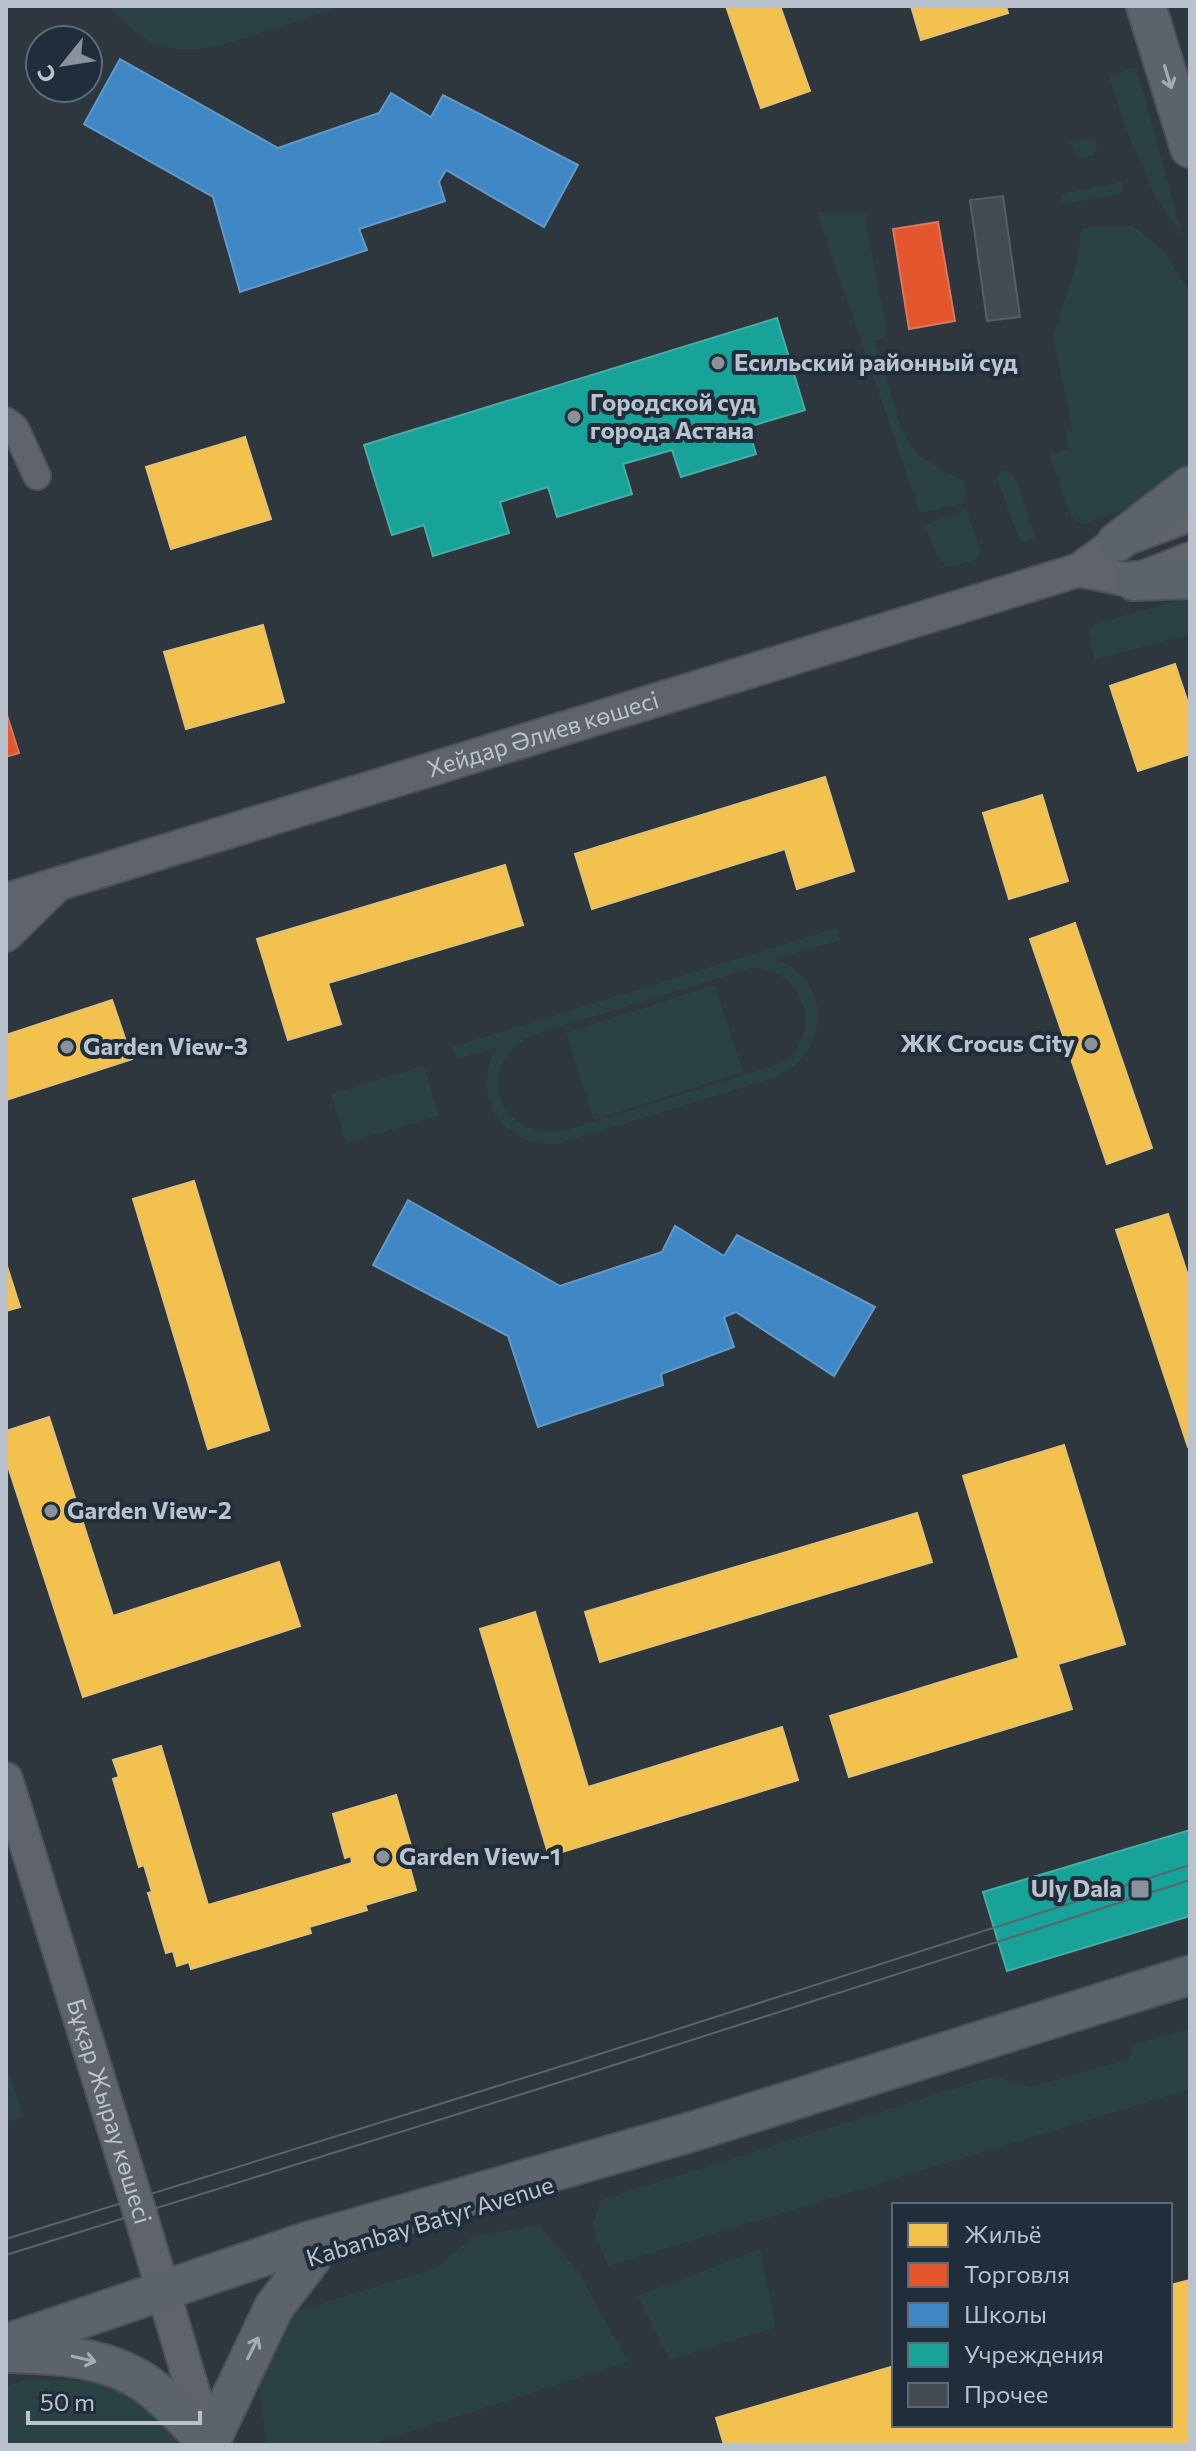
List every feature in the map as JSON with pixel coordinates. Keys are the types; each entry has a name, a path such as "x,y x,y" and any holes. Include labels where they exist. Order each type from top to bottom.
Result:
{"main road":[{"path":"1146,6 1190,148"},
{"path":"1117,542 1190,486"},
{"path":"1134,581 1190,579"},
{"name":"Kabanbay Batyr Avenue","path":"6,2344 303,2243 691,2132 1190,1975"},
{"name":"Kabanbay Batyr Avenue","path":"163,2290 311,2259 604,2168 691,2132"},
{"path":"6,2353 74,2356 118,2368 148,2385 209,2444 274,2307 311,2259"}],"street":[{"path":"6,421 15,428 37,476"},
{"name":"Хейдар Әлиев көшесі","path":"6,900 1079,570 1117,542 1190,515"},
{"path":"1134,581 1190,559"},
{"name":"Хейдар Әлиев көшесі","path":"1079,570 1134,581"},
{"path":"6,935 62,881"},
{"name":"Бұқар Жырау көшесі","path":"6,1779 209,2444"}],"green space":[{"path":"110,6 344,6 218,45 180,49 161,46 144,38"},
{"path":"1136,67 1183,237 1155,196 1124,124 1109,76"},
{"path":"1095,139 1097,149 1094,155 1078,159 1069,141"},
{"path":"1122,182 1123,191 1119,194 1063,204 1061,194"},
{"path":"817,213 866,213 888,336 875,341 902,431 919,456 964,482 968,502 920,513"},
{"path":"1133,226 1164,251 1190,293 1190,475 1155,499 1081,525 1071,516 1049,454 1069,450 1066,431 1073,432 1053,336 1076,265 1081,229"},
{"path":"1008,470 1015,477 1036,539 1020,542 997,478 999,472"},
{"path":"966,510 981,551 976,560 947,567 938,559 925,525"},
{"path":"1190,597 1190,634 1094,660 1088,632 1095,624"},
{"path":"837,928 840,940 776,959 796,970 809,985 816,999 818,1015 811,1044 802,1058 777,1077 557,1144 542,1143 515,1134 495,1114 486,1086 497,1047 457,1059 452,1047","holes":["752,968 770,971 785,979 796,991 803,1006 805,1022 802,1038 794,1052 779,1064 560,1132 538,1130 520,1123 507,1111 500,1097 498,1080 502,1064 514,1048 532,1035"]},
{"path":"715,985 743,1072 594,1120 566,1033"},
{"path":"424,1066 439,1116 346,1143 331,1094"},
{"path":"1190,2029 1190,2089 608,2266 592,2226 601,2200 994,2076 1031,2087 1129,2059 1135,2044"},
{"path":"6,2062 23,2117 6,2122"},
{"path":"539,2225 580,2274 628,2362 368,2445 267,2445 257,2375 291,2313 436,2268 474,2236"},
{"path":"760,2249 776,2327 670,2360 638,2296"},
{"path":"27,2379 107,2382 133,2393 181,2445 6,2445 6,2386"}],"building: Жильё":[{"path":"726,6 780,6 810,91 761,108"},
{"path":"911,6 1006,6 1008,13 921,40"},
{"path":"245,437 271,519 171,549 146,467"},
{"path":"263,625 284,702 186,729 164,652"},
{"path":"1175,664 1190,709 1190,754 1138,771 1110,686"},
{"path":"825,777 854,871 797,889 785,849 592,909 575,854"},
{"path":"1042,795 1068,881 1009,899 983,813"},
{"path":"505,865 523,925 328,983 341,1024 288,1040 257,939"},
{"name":"ЖК Crocus City","path":"1075,923 1152,1148 1107,1164 1030,939"},
{"name":"Garden View-3","path":"112,1000 132,1059 6,1100 6,1035"},
{"path":"194,1181 269,1430 208,1449 133,1199"},
{"path":"1168,1214 1190,1282 1190,1447 1116,1230"},
{"path":"6,1263 20,1307 6,1311"},
{"name":"Garden View-2","path":"49,1417 113,1616 279,1562 300,1626 83,1697 6,1460 6,1431"},
{"path":"1064,1445 1125,1644 1058,1664 1072,1709 849,1777 830,1716 1019,1658 963,1476"},
{"path":"917,1513 932,1562 600,1662 585,1612"},
{"path":"535,1612 588,1787 782,1727 798,1780 549,1856 480,1629"},
{"name":"Garden View-1","path":"161,1746 208,1905 352,1863 351,1856 345,1858 333,1814 396,1795 417,1866 410,1868 416,1890 365,1905 367,1910 309,1927 311,1933 191,1969 189,1962 177,1966 173,1951 166,1953 148,1893 152,1892 144,1865 139,1867 113,1779 119,1777 113,1760"},
{"path":"1190,2280 1190,2445 724,2445 716,2418 892,2367 892,2427 1172,2427 1172,2284"}],"building: Торговля":[{"path":"938,222 955,321 909,329 893,229"},
{"path":"6,712 19,753 6,757"}],"building: Школы":[{"path":"120,59 278,148 379,113 391,93 431,117 443,95 578,165 544,227 446,170 439,182 445,201 359,229 367,250 240,292 213,197 84,124 95,104 104,104 104,88"},
{"path":"408,1200 560,1286 662,1252 675,1226 724,1256 737,1235 875,1307 834,1376 736,1312 724,1317 734,1347 661,1374 663,1385 538,1427 508,1336 373,1265"}],"building: Учреждения":[{"path":"777,318 805,410 748,427 756,454 681,477 672,450 623,464 632,494 557,517 548,487 500,502 509,533 433,556 424,525 392,535 364,445"},
{"path":"1190,1830 1190,1916 1007,1971 983,1892"}],"building: Прочее":[{"path":"1003,196 1020,317 987,321 970,200"}],"tram line":[{"path":"6,2239 581,2060 1190,1865"},
{"path":"6,2255 586,2074 1190,1880"}],"place":[{"name":"Есильский районный суд","path":"718,363"},
{"name":"Городской суд города Астана","path":"574,417"},
{"name":"ЖК Crocus City","path":"1091,1044"},
{"name":"Garden View-3","path":"67,1047"},
{"name":"Garden View-2","path":"51,1511"},
{"name":"Garden View-1","path":"383,1857"},
{"name":"Uly Dala","path":"1140,1889"}]}
